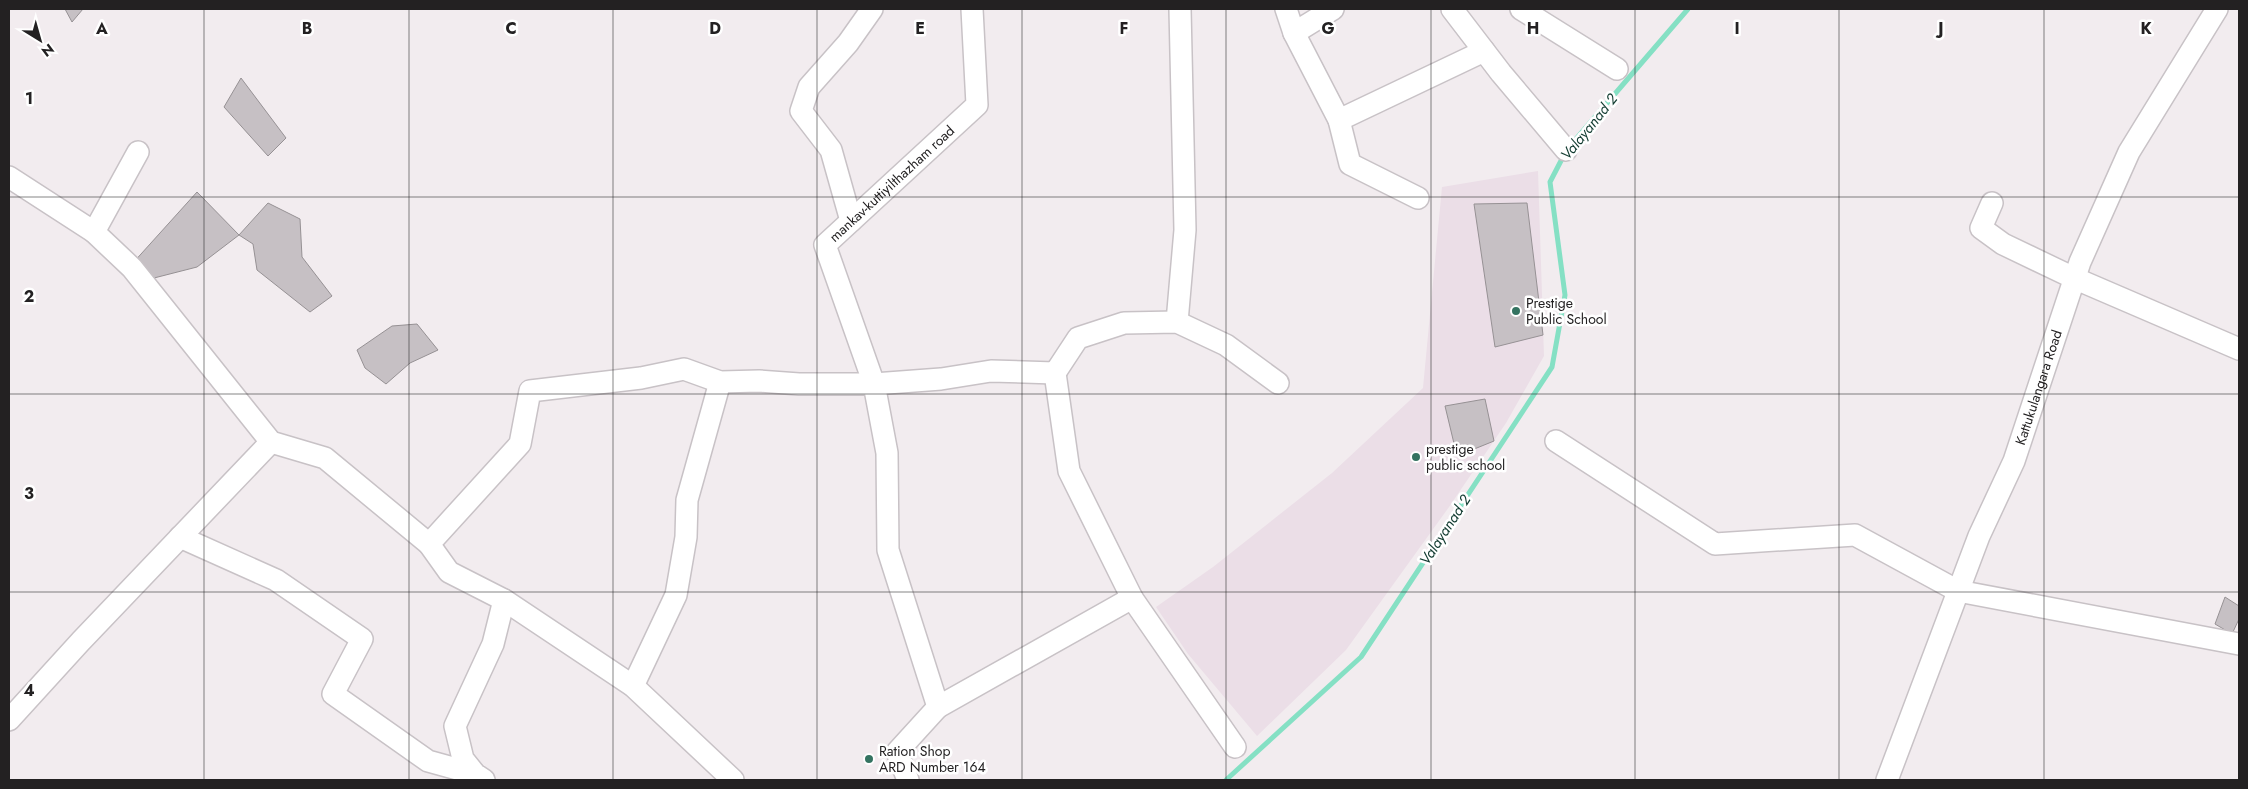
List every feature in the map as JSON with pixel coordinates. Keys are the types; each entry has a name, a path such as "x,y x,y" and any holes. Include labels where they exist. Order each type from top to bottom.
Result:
{"street":[{"path":"851,221 831,150 801,110 809,87 848,43 872,9"},
{"name":"mankav-kuttiyilthazham road","path":"938,706 888,550 887,453 874,384 825,245 977,105 972,9"},
{"path":"1177,322 1185,230 1180,9"},
{"path":"1286,9 1294,33 1339,120 1350,164 1418,198"},
{"path":"1294,33 1333,9"},
{"path":"1452,9 1484,51 1566,150"},
{"path":"1521,9 1617,70"},
{"name":"Kattukulangara Road","path":"1887,780 1979,536 2014,461 2074,278 2129,152 2217,9"},
{"path":"1339,120 1484,51"},
{"path":"94,232 138,152"},
{"path":"9,177 94,232 132,268 271,442 326,458 429,544 449,572 504,600 633,686 733,780"},
{"path":"1992,203 1981,228 2003,244 2074,278 2239,349"},
{"path":"1235,747 1132,598 1069,471 1055,373 1078,338 1124,323 1177,322 1226,345 1278,383"},
{"path":"429,544 520,444 530,392 641,378 684,369 720,382 874,384 941,379 991,371 1055,373"},
{"path":"633,686 676,595 686,537 687,500 720,382"},
{"path":"1556,441 1716,544 1855,535 1958,591 2239,644"},
{"path":"9,720 81,641 271,442"},
{"path":"180,537 276,580 362,639 333,694 428,760 479,777"},
{"path":"908,780 897,752 938,706 1132,598"},
{"path":"479,777 463,759 456,726 493,644 504,600"}],"shaded area":[{"name":"prestige public school","path":"1538,171 1544,356 1506,423 1449,507 1346,650 1257,736 1188,654 1156,607 1213,567 1332,473 1423,388 1442,187"}],"building":[{"path":"65,9 83,9 72,22"},
{"path":"241,78 286,138 268,156 224,107"},
{"path":"197,192 239,235 197,267 154,278 132,264"},
{"path":"268,203 300,219 302,257 332,296 310,312 257,270 253,244 239,235"},
{"name":"Prestige Public School","path":"1527,203 1543,335 1495,347 1474,204"},
{"path":"417,324 438,350 410,363 386,384 365,368 357,350 392,326"},
{"path":"1485,399 1494,441 1457,456 1445,406"},
{"path":"2225,597 2239,606 2239,619 2232,634 2215,624"}],"waterway":[{"name":"Valayanad 2","path":"1570,146 1688,9"},
{"name":"Valayanad 2","path":"1226,780 1361,657 1552,367 1565,295 1550,182 1564,155"}],"place":[{"name":"Prestige Public School","path":"1516,311"},
{"name":"prestige public school","path":"1416,457"},
{"name":"Ration Shop ARD Number 164","path":"869,759"}]}
